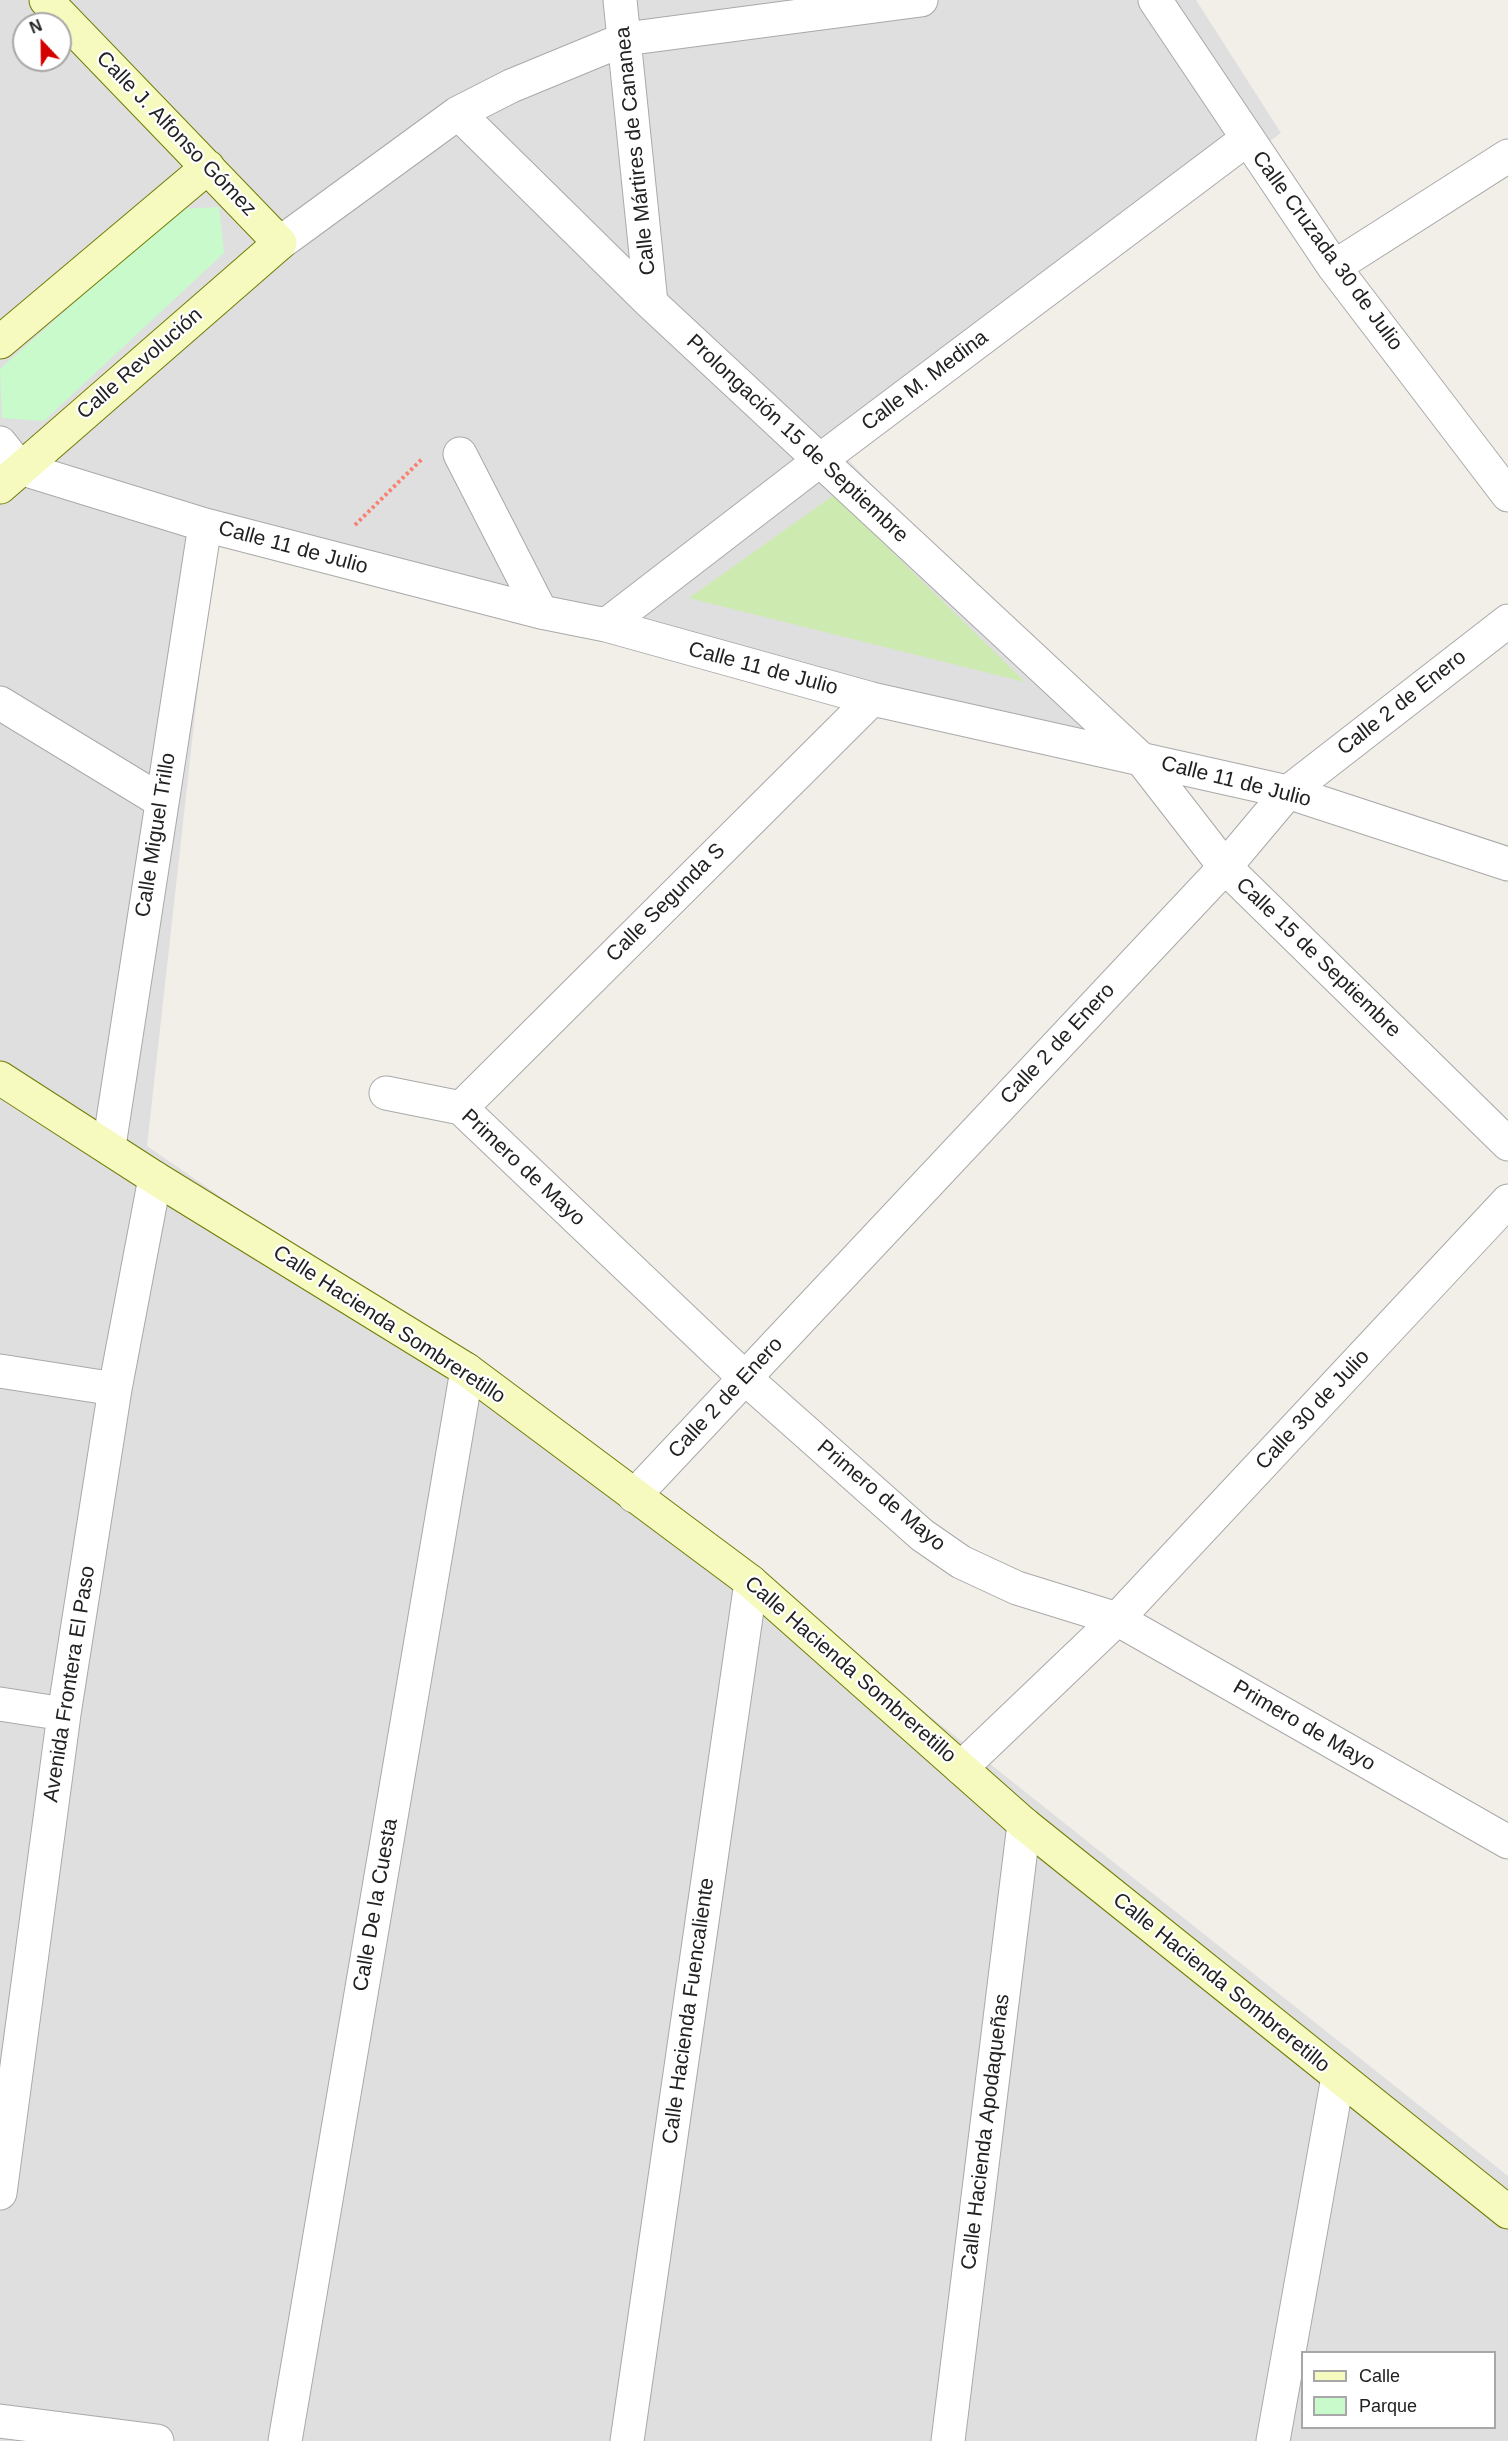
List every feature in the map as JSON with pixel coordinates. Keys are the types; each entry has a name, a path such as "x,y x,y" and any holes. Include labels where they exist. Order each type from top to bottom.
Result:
{"street":[{"name":"Calle J. Alfonso Gómez","path":"46,0 280,243"},
{"name":"Calle Mártires de Cananea","path":"620,0 651,303"},
{"path":"280,243 458,113 511,86 625,39 921,0"},
{"name":"Calle Cruzada 30 de Julio","path":"1155,0 1334,267 1508,495"},
{"name":"Prolongación 15 de Septiembre","path":"458,113 651,303 1142,759"},
{"name":"Calle M. Medina","path":"606,625 819,461 1247,139"},
{"path":"1334,267 1508,156"},
{"path":"0,342 208,167"},
{"name":"Calle Revolución","path":"7,466 280,243"},
{"path":"460,454 542,612"},
{"name":"Calle 11 de Julio","path":"7,466 205,525 323,557 542,612 606,625 872,699 1288,792 1508,864"},
{"name":"Calle Miguel Trillo","path":"109,1146 205,525"},
{"name":"Calle 2 de Enero","path":"634,1496 1225,867 1288,792 1508,621"},
{"name":"Calle Segunda S","path":"461,1108 872,699"},
{"path":"0,703 161,801"},
{"name":"Calle 15 de Septiembre","path":"1142,759 1225,867 1508,1144"},
{"name":"Calle Hacienda Sombreretillo","path":"0,1078 109,1146 155,1178 467,1370 751,1582 1024,1824 1508,2212"},
{"name":"Primero de Mayo","path":"386,1093 461,1108 745,1378 922,1535 960,1562 1017,1588 1117,1619 1508,1842"},
{"name":"Avenida Frontera El Paso","path":"0,2193 10,2034 64,1714 115,1389 155,1178"},
{"name":"Calle 30 de Julio","path":"961,1768 1117,1619 1508,1201"},
{"name":"Calle De la Cuesta","path":"285,2441 467,1370"},
{"path":"0,1371 115,1389"},
{"name":"Calle Hacienda Fuencaliente","path":"627,2441 751,1582"},
{"path":"0,1704 64,1714"},
{"name":"Calle Hacienda Apodaqueñas","path":"948,2441 1024,1824"},
{"path":"1273,2441 1338,2077"},
{"path":"0,2421 157,2441"}],"path":[{"path":"323,557 427,453 438,446 447,445 460,454"}],"shaded area":[{"path":"0,0 1196,0 1281,133 842,453 1109,735 215,535 147,1146 642,1487 1508,2176 1508,2441 0,2441"}],"green space":[{"path":"219,207 224,253 44,421 2,418 0,369 179,209"},
{"path":"834,495 1025,682 689,598"}]}
